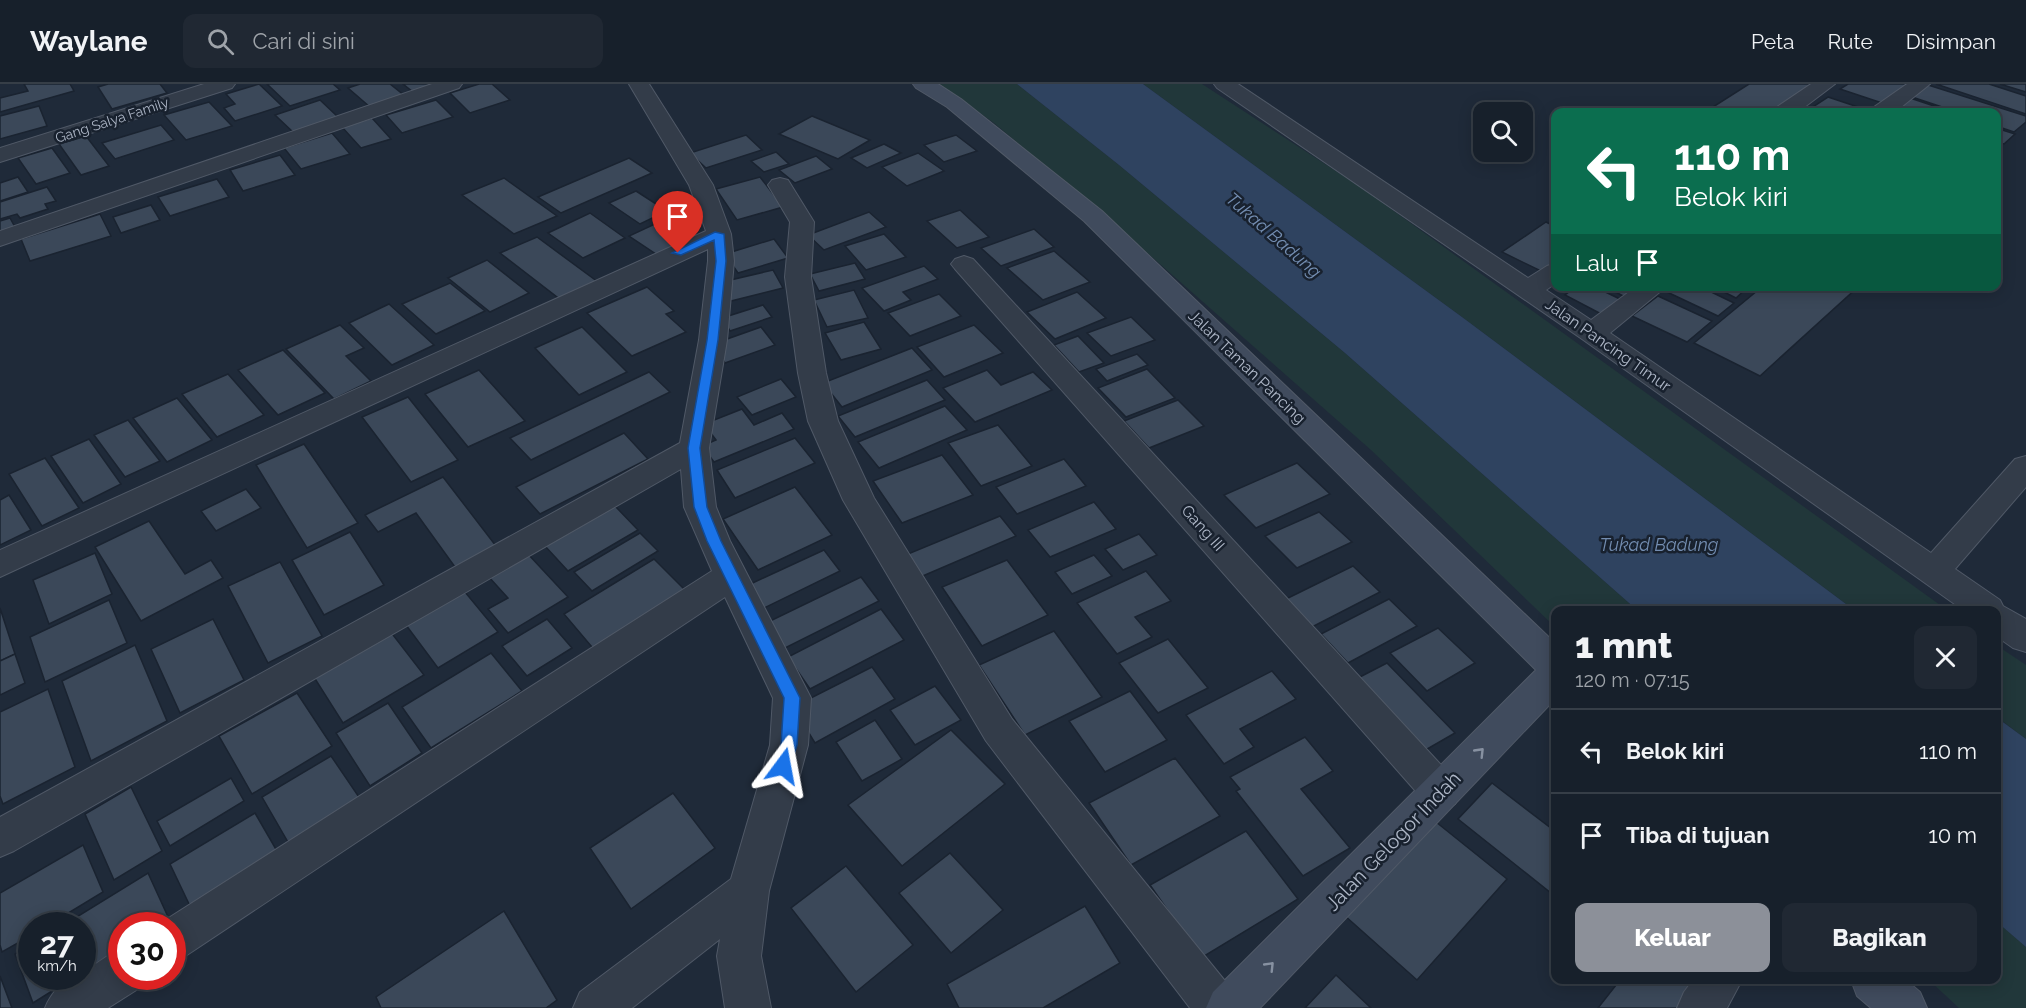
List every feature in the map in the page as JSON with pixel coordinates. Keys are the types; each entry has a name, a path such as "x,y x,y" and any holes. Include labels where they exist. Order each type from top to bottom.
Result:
{"street":[{"name":"Gang Salya Family","path":"0,155 225,84"},
{"path":"0,239 452,84"},
{"path":"639,84 701,185 719,234 721,261 713,340 694,448 700,507 731,576 792,698 789,745 748,891 739,956 748,1008"},
{"name":"Jalan Taman Pancing","path":"924,84 954,103 1092,216 1551,662"},
{"name":"Jalan Pancing Timur","path":"1224,84 1592,333 1982,606"},
{"path":"1791,108 1826,84"},
{"path":"1887,108 1920,84"},
{"path":"780,185 802,222 798,277 812,373 823,421 859,500 999,730 1218,1008"},
{"path":"0,564 719,234"},
{"name":"Gang III","path":"964,264 1441,792"},
{"path":"1528,290 1551,274"},
{"path":"1592,333 1647,291"},
{"path":"0,838 694,448"},
{"path":"1934,572 2026,467"},
{"path":"186,931 731,576"},
{"path":"2001,620 2026,638"},
{"name":"Jalan Gelogor Indah","path":"1229,1008 1551,678"},
{"path":"596,1008 748,891"},
{"path":"68,1008 108,982"},
{"path":"1700,1008 1717,984"},
{"path":"1877,984 1904,1008"}],"green space":[{"path":"939,84 1017,84 1119,165 1345,353 1632,606 1551,606 1551,623 1371,450 1152,257 994,123"},
{"path":"1143,84 1202,84 1362,188 1941,606 1849,606 1462,317"},
{"path":"2001,648 2026,665 2026,739 2001,720"},
{"path":"2001,925 2026,947 2026,1008 1959,1008 1933,984 2001,984"}],"water":[{"name":"Tukad Badung","path":"1017,84 1143,84 1462,317 1849,606 1632,606 1345,353 1119,165"},
{"path":"2001,721 2026,739 2026,947 2001,925"}],"building":[{"path":"24,84 70,84 74,91 0,112 0,98 28,91"},
{"path":"108,84 160,84 167,93 112,109 98,87"},
{"path":"259,84 282,106 235,121 224,108 235,104 226,94"},
{"path":"267,84 333,84 340,90 290,106"},
{"path":"360,84 390,84 405,96 370,107 348,88"},
{"path":"403,84 438,84 413,92"},
{"path":"479,84 492,84 510,100 470,113 450,93"},
{"path":"1749,84 1814,84 1779,108 1711,108"},
{"path":"1848,84 1912,84 1885,104 1840,89"},
{"path":"1925,84 2001,108 1945,108 1909,96"},
{"path":"1936,84 1989,84 2026,96 2026,114"},
{"path":"2000,84 2026,84 2026,92"},
{"path":"1828,97 1861,108 1811,108"},
{"path":"1910,98 1940,108 1901,108 1898,107"},
{"path":"320,100 339,118 294,133 275,115"},
{"path":"436,100 453,117 402,133 386,115"},
{"path":"209,102 232,126 186,140 164,115"},
{"path":"39,106 47,126 0,139 0,116"},
{"path":"2001,108 2026,116 2026,122 2014,132 2001,128"},
{"path":"812,116 870,140 838,159 779,134"},
{"path":"372,118 391,139 361,148 342,127"},
{"path":"161,125 174,140 115,159 102,143"},
{"path":"2001,130 2015,134 2004,144 2001,143"},
{"path":"332,133 350,154 301,169 284,148"},
{"path":"746,135 762,150 706,168 690,153"},
{"path":"956,135 977,151 944,162 924,145"},
{"path":"86,136 109,166 81,175 59,144"},
{"path":"884,144 901,153 867,168 851,158"},
{"path":"52,148 70,173 36,184 18,158"},
{"path":"776,152 789,164 764,172 751,161"},
{"path":"918,153 944,171 907,186 882,167"},
{"path":"280,155 295,175 243,191 230,170"},
{"path":"816,156 832,169 795,183 779,170"},
{"path":"629,158 652,173 561,213 538,197"},
{"path":"18,177 28,192 0,201 0,183"},
{"path":"760,177 783,207 737,220 716,189"},
{"path":"504,178 557,216 514,234 462,195"},
{"path":"217,179 229,197 170,216 158,197"},
{"path":"47,187 56,201 45,204 48,209 20,218 17,214 0,219 0,202"},
{"path":"636,191 667,211 640,224 609,203"},
{"path":"151,205 160,220 121,233 113,217"},
{"path":"960,210 989,237 957,248 927,221"},
{"path":"869,212 886,227 824,250 808,235"},
{"path":"590,213 625,238 583,258 548,233"},
{"path":"100,214 111,236 30,261 21,239"},
{"path":"672,216 687,225 670,234 685,244 659,256 629,236"},
{"path":"10,218 16,229 0,234 0,221"},
{"path":"1546,222 1551,224 1551,269 1545,273 1502,252"},
{"path":"1034,229 1054,247 1001,266 981,248"},
{"path":"884,234 906,257 866,270 845,246"},
{"path":"537,237 598,282 561,300 500,253"},
{"path":"774,239 788,258 738,273 725,254"},
{"path":"1054,251 1090,282 1043,300 1007,268"},
{"path":"487,260 529,293 490,312 448,278"},
{"path":"855,263 865,279 819,291 810,274"},
{"path":"924,266 938,279 903,292 911,300 884,311 862,288"},
{"path":"773,270 783,288 731,301 722,282"},
{"path":"450,283 485,311 436,334 402,304"},
{"path":"647,287 674,311 666,314 686,332 632,356 587,313"},
{"path":"854,290 868,318 827,327 814,300"},
{"path":"1570,291 1603,291 1624,301 1605,316 1565,295"},
{"path":"1614,291 1636,291 1627,298"},
{"path":"1709,291 1734,303 1718,316 1667,292"},
{"path":"1722,291 1744,291 1736,298"},
{"path":"1757,291 1854,291 1760,376 1694,343"},
{"path":"1077,292 1106,318 1055,339 1027,312"},
{"path":"939,294 961,316 910,336 888,313"},
{"path":"1658,296 1712,321 1687,342 1632,316"},
{"path":"389,304 434,345 392,365 349,323"},
{"path":"763,305 772,317 730,331 722,318"},
{"path":"1131,317 1155,340 1111,356 1087,333"},
{"path":"864,322 881,349 841,360 825,333"},
{"path":"340,325 364,348 346,356 371,381 334,399 286,349"},
{"path":"974,325 1003,353 944,377 917,347"},
{"path":"582,327 627,372 579,395 535,348"},
{"path":"761,327 775,345 725,363 713,344"},
{"path":"1078,336 1104,363 1079,372 1054,345"},
{"path":"912,348 932,370 842,407 823,383"},
{"path":"283,350 325,393 278,415 238,370"},
{"path":"1137,354 1148,365 1107,381 1096,369"},
{"path":"1147,369 1175,398 1126,417 1098,388"},
{"path":"479,370 525,421 468,447 425,394"},
{"path":"987,370 1001,385 1033,372 1052,390 975,422 943,388"},
{"path":"649,372 670,392 531,460 510,438"},
{"path":"228,374 264,415 217,437 182,394"},
{"path":"781,379 796,397 752,415 737,397"},
{"path":"927,380 945,400 855,437 838,416"},
{"path":"408,397 458,460 411,482 362,417"},
{"path":"177,398 212,440 167,462 133,418"},
{"path":"1178,400 1204,426 1149,448 1124,421"},
{"path":"945,406 967,430 879,468 858,442"},
{"path":"742,409 754,425 782,413 794,429 714,462 702,446 716,440 704,424"},
{"path":"128,420 160,461 125,477 94,435"},
{"path":"998,425 1032,466 981,486 948,443"},
{"path":"624,433 648,459 540,514 516,487"},
{"path":"795,438 815,463 735,498 717,470"},
{"path":"89,439 121,484 83,503 51,456"},
{"path":"304,444 358,523 307,548 256,465"},
{"path":"942,455 973,495 902,523 873,481"},
{"path":"45,458 79,508 42,526 9,474"},
{"path":"1064,459 1086,486 1017,514 996,487"},
{"path":"1297,463 1330,494 1256,528 1224,495"},
{"path":"443,477 496,546 455,567 416,513 378,532 365,515"},
{"path":"795,487 832,535 758,570 723,519"},
{"path":"246,489 261,508 216,531 201,511"},
{"path":"9,495 31,530 0,545 0,500"},
{"path":"1094,502 1116,529 1050,557 1028,530"},
{"path":"615,506 638,530 568,571 545,546"},
{"path":"1319,512 1352,542 1297,568 1265,536"},
{"path":"1000,516 1016,536 918,578 903,556"},
{"path":"149,521 185,574 211,560 223,578 141,621 95,547"},
{"path":"350,532 384,585 324,615 292,560"},
{"path":"640,533 658,551 592,591 574,572"},
{"path":"1139,534 1157,555 1123,570 1105,549"},
{"path":"824,550 840,571 762,609 746,586"},
{"path":"95,553 112,594 49,624 33,580"},
{"path":"527,553 568,597 508,633 488,609 508,598 488,576"},
{"path":"1094,555 1112,576 1072,594 1055,572"},
{"path":"654,559 690,595 597,653 564,614"},
{"path":"1007,560 1048,615 982,646 942,587"},
{"path":"280,562 322,636 268,663 228,586"},
{"path":"1353,566 1380,592 1310,628 1284,600"},
{"path":"1146,571 1171,601 1135,617 1152,637 1117,654 1077,603"},
{"path":"861,577 879,601 785,648 768,622"},
{"path":"465,592 498,632 438,668 406,625"},
{"path":"1389,599 1417,626 1348,663 1321,634"},
{"path":"109,600 127,643 45,682 30,637"},
{"path":"0,608 15,654 0,661"},
{"path":"881,609 904,640 810,689 788,657"},
{"path":"213,619 244,680 180,713 151,649"},
{"path":"547,619 572,648 527,676 502,646"},
{"path":"1438,628 1475,663 1427,691 1390,653"},
{"path":"390,631 424,675 343,723 312,674"},
{"path":"1054,631 1102,697 1025,735 979,665"},
{"path":"1168,639 1208,688 1158,713 1119,663"},
{"path":"135,645 167,721 91,761 62,681"},
{"path":"491,653 522,691 431,748 402,707"},
{"path":"15,654 25,683 0,695 0,661"},
{"path":"1387,663 1455,733 1422,752 1354,680"},
{"path":"872,667 895,699 815,743 793,707"},
{"path":"1272,671 1296,699 1240,729 1254,747 1224,764 1186,715"},
{"path":"935,686 961,720 915,745 890,710"},
{"path":"48,689 75,767 3,804 0,796 0,712"},
{"path":"1130,691 1167,740 1105,772 1069,721"},
{"path":"297,693 332,746 252,794 219,736"},
{"path":"388,703 422,753 370,786 336,733"},
{"path":"875,720 902,759 862,781 836,742"},
{"path":"951,730 1005,784 902,866 848,805"},
{"path":"1305,737 1333,771 1301,789 1350,848 1303,876 1236,791 1240,789 1230,777"},
{"path":"331,756 363,803 292,849 262,797"},
{"path":"1175,758 1220,816 1131,865 1089,803"},
{"path":"231,778 244,801 170,846 157,821"},
{"path":"1492,783 1551,828 1551,893 1458,819"},
{"path":"131,787 162,851 114,880 85,814"},
{"path":"673,793 715,848 631,909 590,848"},
{"path":"255,813 277,851 190,906 170,864"},
{"path":"1436,822 1507,879 1417,980 1344,915"},
{"path":"1246,831 1298,899 1201,958 1150,885"},
{"path":"83,845 103,892 70,912 18,912 18,943 2,952 0,893"},
{"path":"950,853 1003,910 951,953 899,893"},
{"path":"846,866 913,945 856,992 791,908"},
{"path":"148,873 166,912 108,912 108,956 96,964 96,912 85,912"},
{"path":"1085,906 1120,963 1043,1008 959,1008 947,984"},
{"path":"504,911 557,1000 546,1008 381,1008 376,997"},
{"path":"1336,975 1371,1008 1305,1008"},
{"path":"0,976 12,1008 0,1008"},
{"path":"1617,984 1693,984 1680,1002 1687,1008 1598,1008"},
{"path":"28,990 54,990 33,1003"}],"route":[{"path":"678,253 719,234 721,261 713,340 694,448 700,507 714,541 792,698 789,745 783,766"}]}
